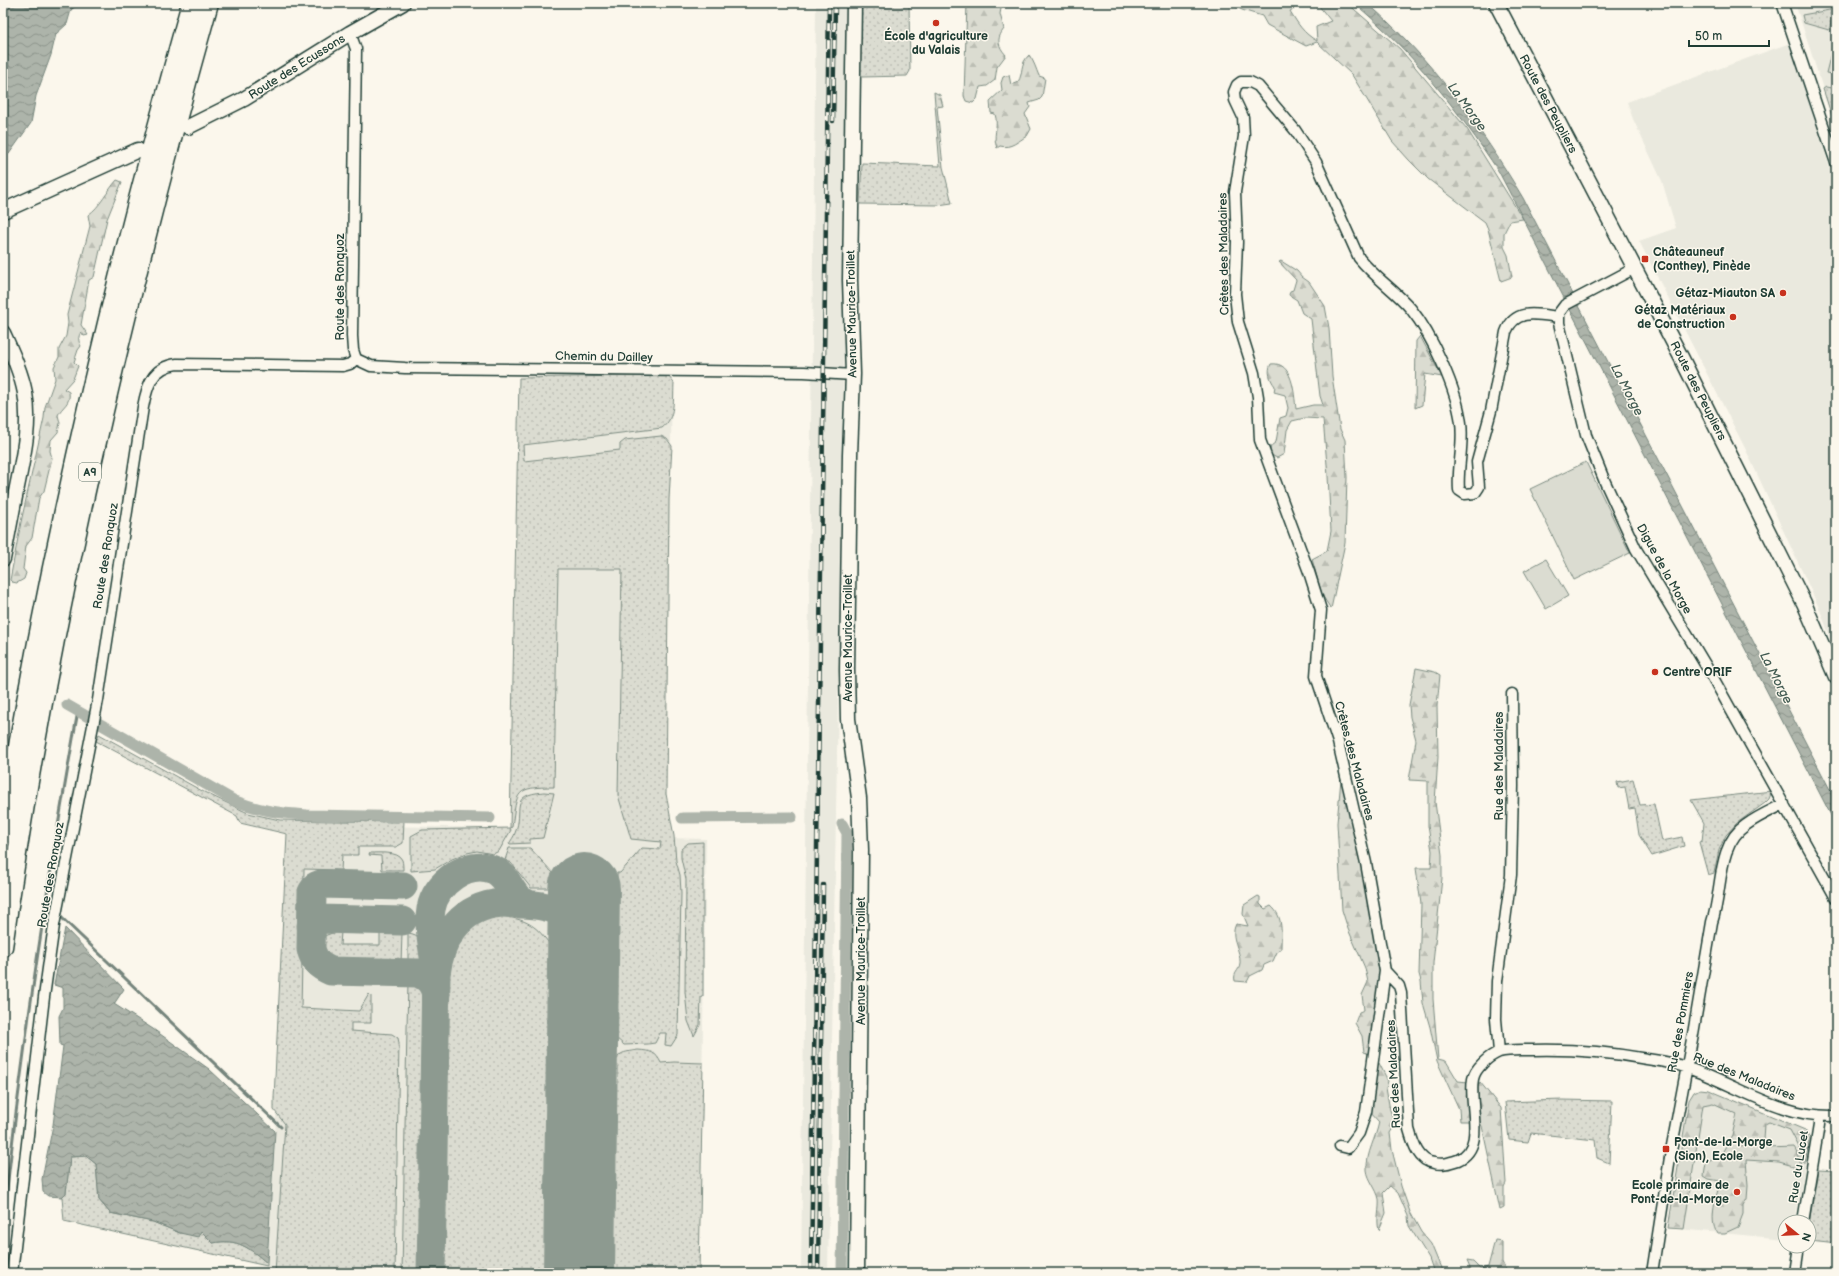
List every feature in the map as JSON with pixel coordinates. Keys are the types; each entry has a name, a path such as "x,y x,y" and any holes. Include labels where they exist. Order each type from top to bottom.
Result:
{"highway":[{"name":"A9","path":"3,836 19,740 57,544 100,352 148,163 191,3"},
{"name":"A9","path":"3,947 37,735 78,528 136,274 209,3"},
{"path":"3,795 19,740"}],"street":[{"name":"Route des Ecussons","path":"188,127 244,100 350,33 403,3"},
{"name":"Avenue Maurice-Troillet","path":"854,3 850,280 853,375 850,455 847,670 848,719 859,798 861,850 857,1273"},
{"name":"Route des Peupliers","path":"1496,3 1635,268 1804,603 1836,677"},
{"path":"1782,3 1836,163"},
{"name":"Route des Ronquoz","path":"12,1273 44,996 54,924 96,706 146,391 152,378 163,367 177,364 343,366 350,364 356,359 353,350 352,336 356,49 350,33"},
{"name":"Crêtes des Maladaires","path":"1340,1146 1348,1148 1359,1133 1366,1112 1385,971 1363,848 1338,742 1316,676 1321,610 1309,572 1260,440 1258,397 1254,373 1238,322 1235,294 1237,242 1235,192 1244,136 1243,117 1235,100 1234,92 1237,85 1241,82 1250,82 1258,86 1294,130 1316,162 1359,258 1368,270 1411,309 1433,343 1457,402 1461,424 1458,475 1459,490 1465,494 1475,493 1479,487 1477,462 1491,411 1506,332 1510,322 1523,315 1558,317"},
{"path":"3,211 138,150"},
{"path":"3,222 18,205"},
{"path":"1558,317 1561,308 1565,305 1635,268"},
{"name":"Digue de la Morge","path":"1558,317 1580,417 1588,440 1616,506 1646,567 1712,676 1836,898"},
{"path":"3,334 14,356 21,378 25,394 27,422 19,475 3,559"},
{"name":"Chemin du Dailley","path":"356,359 364,364 375,367 405,368 804,372 853,375"},
{"name":"Rue des Maladaires","path":"1499,1052 1496,1020 1496,981 1511,875 1513,786 1512,694"},
{"name":"Rue des Pommiers","path":"1652,1273 1671,1151 1712,922 1716,911 1728,846 1736,834 1746,825 1784,804"},
{"name":"Rue des Maladaires","path":"1385,971 1399,986 1401,994 1409,1129 1413,1144 1420,1155 1432,1163 1448,1164 1463,1158 1471,1149 1474,1139 1473,1079 1480,1065 1499,1052 1573,1049 1619,1054 1687,1067 1786,1109 1819,1117 1836,1116"},
{"name":"Rue du Lucet","path":"1804,1214 1819,1117"},
{"path":"1794,1273 1798,1254"}],"shaded area":[{"path":"816,3 848,3 849,65 828,1273 801,1273"},
{"path":"1795,3 1836,3 1836,89 1826,87 1823,89"},
{"path":"1790,43 1836,187 1836,653 1820,610 1746,450 1639,241 1676,228 1662,181 1633,119 1627,102"},
{"path":"519,378 672,378 665,838 706,839 699,1273 267,1273 293,825 510,828"},
{"name":"Ecole primaire de Pont-de-la-Morge","path":"1700,1089 1709,1090 1805,1130 1809,1143 1796,1214 1777,1214 1777,1238 1668,1228 1689,1100 1694,1092"}],"green space":[{"path":"858,3 909,3 910,71 907,76 862,77 857,71"},
{"path":"967,3 1002,3 1000,14 1004,29 1001,33 999,42 1001,49 1006,55 997,67 995,80 987,86 980,87 977,99 973,103 966,101 964,96"},
{"path":"1229,3 1304,3 1347,3 1400,49 1467,129 1523,219 1510,221 1504,233 1504,247 1508,255 1512,277 1501,281 1485,222 1428,179 1409,160 1392,141 1352,75 1317,42 1306,46 1267,25 1262,16 1242,10","holes":["1304,3 1319,6 1331,21 1316,27 1317,41 1304,31 1290,11"]},
{"path":"1835,9 1829,30 1804,23 1802,15"},
{"path":"1832,49 1836,50 1836,75 1826,73"},
{"path":"1029,55 1034,62 1039,76 1045,78 1042,97 1039,100 1029,103 1030,107 1025,114 1031,129 1027,136 1014,144 1004,147 1000,146 997,148 995,139 996,119 995,114 991,113 990,101 1002,90 1001,83 1003,77 1009,75 1011,85 1018,82 1024,62"},
{"path":"1826,87 1836,89 1836,129 1823,89"},
{"path":"934,92 940,95 943,106 937,107 943,167 952,203 938,205 860,204 862,163 940,166"},
{"path":"117,180 122,182 107,219 94,277 89,280 81,325 88,335 84,336 81,332 80,334 79,342 81,346 74,362 78,366 73,379 64,389 69,392 69,399 58,415 60,423 58,432 51,440 50,451 52,458 44,491 39,498 32,538 26,546 23,569 26,573 24,579 17,583 12,582 10,580 44,418 45,407 55,379 54,367 59,357 59,349 66,336 68,323 67,315 90,226 88,215 96,208"},
{"path":"1281,261 1297,271 1309,282 1325,306 1329,328 1332,376 1340,429 1345,440 1347,477 1345,543 1331,609 1322,595 1312,559 1327,551 1331,531 1323,419 1305,418 1292,421 1287,430 1284,454 1277,458 1269,454 1271,446 1276,442 1280,418 1286,416 1288,408 1285,395 1274,392 1275,386 1270,378 1269,372 1271,364 1278,364 1288,373 1293,387 1296,409 1313,405 1323,405 1320,396 1311,319 1302,313 1297,300 1289,295 1290,291 1293,290 1296,280 1279,262"},
{"path":"1420,336 1442,377 1425,374 1422,405 1415,408 1416,341"},
{"path":"667,375 674,383 673,407 670,419 662,428 523,445 524,461 620,450 620,444 625,440 661,436 667,439 672,446 669,499 666,794 674,836 676,861 680,875 681,893 678,1035 671,1046 665,1045 666,1033 660,1033 655,1043 648,1044 624,1045 615,1037 617,873 620,873 642,848 660,849 661,842 631,839 618,795 622,569 558,569 554,787 532,788 525,790 520,794 515,806 512,827 510,828 519,378"},
{"path":"1586,462 1630,553 1574,580 1530,489"},
{"path":"1546,559 1568,596 1546,609 1524,571"},
{"path":"1416,668 1435,672 1440,675 1437,706 1438,757 1435,802 1442,855 1442,878 1433,963 1433,999 1438,1059 1446,1061 1458,1081 1468,1082 1470,1121 1460,1121 1459,1109 1437,1061 1423,1003 1419,974 1421,904 1416,868 1431,868 1432,851 1428,826 1428,781 1409,780 1416,740 1410,717 1409,705"},
{"path":"99,734 204,792 248,813 280,820 397,822 404,820 403,843 396,847 358,847 358,855 342,855 341,870 304,869 301,1008 359,1011 369,994 371,996 371,1023 351,1023 351,1031 392,1034 398,1038 395,1273 275,1273 285,1124 274,1110 274,1098 287,834 240,823 237,816 96,741"},
{"path":"1342,768 1359,843 1382,969 1372,1055 1364,1052 1362,1036 1355,1023 1359,1012 1364,1010 1362,995 1368,982 1365,968 1348,929 1342,910 1337,823"},
{"path":"1633,779 1640,805 1654,804 1662,841 1682,837 1684,846 1652,856 1639,835 1635,808 1629,809 1625,787 1618,788 1617,782"},
{"path":"1772,791 1769,799 1765,803 1737,823 1726,835 1719,850 1714,873 1708,875 1699,842 1702,841 1704,823 1691,800"},
{"path":"544,792 554,793 543,838 530,839 530,843 509,844 518,825 519,805 521,800 525,796"},
{"path":"510,828 511,830 499,851 493,854 477,851 467,853 452,859 435,869 411,871 411,836 422,830"},
{"path":"703,842 703,997 701,997 700,1025 694,1036 688,1021 685,992 686,880 681,858 681,849 688,843"},
{"path":"509,848 530,848 553,873 553,888 531,888 511,863 505,860"},
{"path":"370,853 388,853 397,855 402,860 403,870 382,870 381,856 369,855"},
{"path":"1258,896 1260,897 1260,904 1265,909 1271,906 1278,915 1281,926 1281,949 1277,952 1273,961 1264,965 1262,970 1250,976 1247,982 1235,981 1235,974 1239,969 1240,959 1234,939 1234,929 1236,924 1248,926 1243,914 1244,905"},
{"path":"499,916 517,919 530,924 547,940 552,948 547,1273 444,1273 448,965 455,944 464,930 478,922"},
{"path":"335,932 341,932 340,945 380,945 380,933 402,933 401,964 331,963 325,960 319,948 324,936"},
{"path":"408,933 415,935 420,939 424,949 423,955 420,959 415,963 408,964"},
{"path":"408,981 418,984 423,989 419,1273 402,1273"},
{"path":"638,1050 655,1054 661,1063 703,1063 699,1273 611,1273 614,1073 616,1061 620,1055"},
{"path":"1375,1062 1379,1063 1388,1081 1386,1088 1393,1118 1393,1128 1390,1133 1392,1150 1401,1186 1410,1212 1421,1232 1431,1244 1443,1273 1434,1273 1429,1258 1409,1226 1408,1216 1398,1193 1390,1186 1383,1193 1386,1213 1379,1230 1379,1199 1367,1170 1368,1158 1379,1122 1370,1112"},
{"path":"1480,1082 1501,1108 1506,1183 1504,1187 1504,1208 1500,1210 1482,1126 1479,1121 1478,1086"},
{"path":"1700,1089 1709,1090 1805,1130 1809,1138 1805,1162 1803,1162 1799,1147 1790,1130 1769,1122 1765,1124 1764,1140 1767,1148 1794,1147 1798,1153 1801,1166 1797,1167 1779,1162 1746,1160 1748,1186 1747,1199 1743,1205 1743,1214 1738,1227 1725,1233 1717,1233 1713,1221 1714,1207 1720,1181 1709,1179 1704,1176 1706,1163 1720,1156 1732,1136 1737,1114 1713,1103 1703,1105 1684,1229 1668,1228 1689,1100 1694,1092"},
{"path":"1562,1100 1612,1101 1609,1163 1597,1158 1595,1140 1531,1133 1528,1142 1509,1140 1505,1102"},
{"path":"86,1156 96,1164 99,1200 110,1213 153,1222 180,1233 201,1231 213,1243 236,1243 249,1249 267,1263 267,1266 64,1221 62,1197 66,1193 70,1157"},
{"path":"1818,1170 1836,1171 1836,1244 1817,1242 1817,1214 1811,1214"},
{"path":"1495,1240 1502,1241 1502,1262 1507,1273 1472,1273 1467,1261 1473,1262 1480,1269 1488,1267"}],"water":[{"path":"3,3 79,3 71,10 67,24 56,34 51,55 36,96 31,123 9,154 3,156"},
{"name":"La Morge","path":"1354,3 1367,3 1412,46 1433,70 1472,119 1507,171 1523,198 1836,801 1836,825 1499,172 1467,126 1415,61"},
{"path":"65,928 124,989 114,1004 153,1029 209,1069 275,1131 267,1263 249,1249 236,1243 213,1243 201,1231 198,1237 180,1233 153,1222 110,1213 99,1200 96,1164 86,1156 70,1157 66,1193 62,1197 48,1196 43,1192 42,1179 53,1125 63,1046 60,1045 59,1016 63,1008 63,988 54,985"}],"waterway":[{"path":"67,705 235,801 254,807 279,812 307,815 490,818"},
{"path":"3,1222 18,1094 36,966 78,711"},
{"path":"682,818 792,817"},
{"path":"842,824 847,833 842,1273"},
{"path":"45,905 61,917 281,1127"}],"taxiway":[{"path":"435,964 430,930 431,909 439,890 454,876 474,868 484,867 494,870 502,875 519,899 528,904"},
{"path":"403,886 321,884 316,886 312,892 312,953 318,963 331,971 418,973 430,981 436,994"},
{"path":"431,1273 436,974 438,962 447,939 461,920 481,907 501,903 534,905 556,910 565,915 578,930 582,941 584,955"},
{"path":"311,926 319,919 402,921"}],"runway":[{"path":"579,1273 584,889"}],"railway":[{"path":"811,1273 829,3"},
{"path":"833,121 835,3"},
{"path":"818,1273 823,885"}],"place":[{"name":"École d'agriculture du Valais","path":"936,23"},
{"name":"Châteauneuf (Conthey), Pinède","path":"1645,259"},
{"name":"Gétaz-Miauton SA","path":"1783,293"},
{"name":"Gétaz Matériaux de Construction","path":"1733,317"},
{"name":"Centre ORIF","path":"1655,672"},
{"name":"Pont-de-la-Morge (Sion), Ecole","path":"1666,1149"},
{"name":"Ecole primaire de Pont-de-la-Morge","path":"1737,1192"}]}
